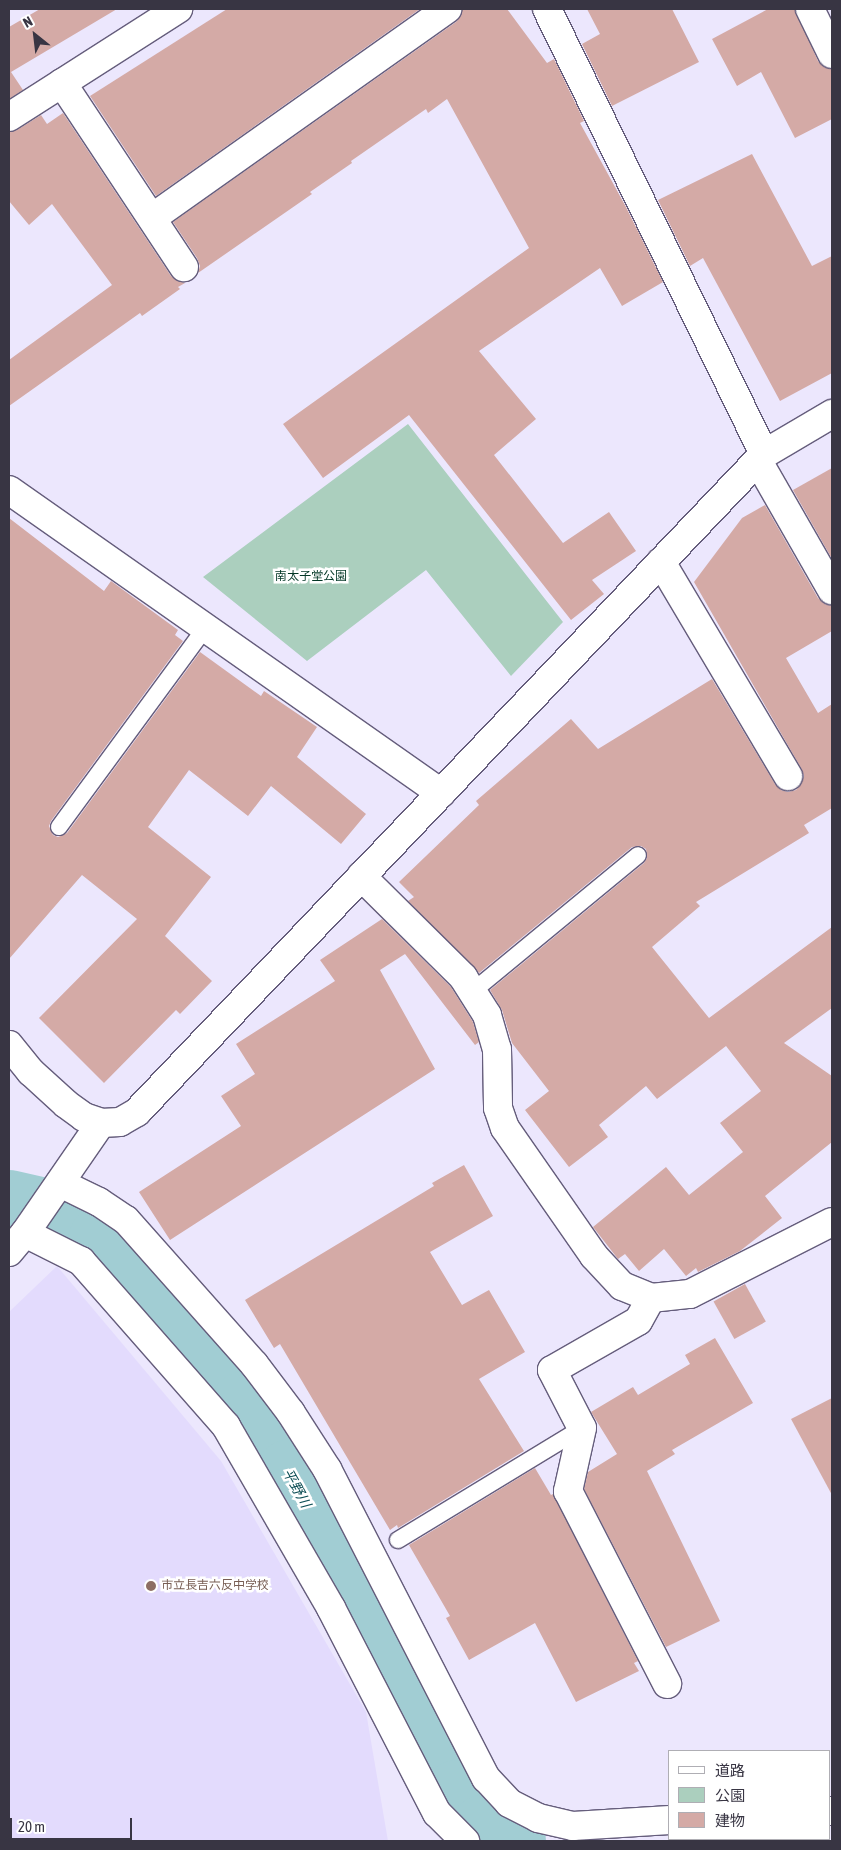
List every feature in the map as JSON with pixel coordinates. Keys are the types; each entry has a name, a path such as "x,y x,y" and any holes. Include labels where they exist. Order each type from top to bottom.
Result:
{"street":[{"path":"9,117 178,9"},
{"path":"152,218 447,9"},
{"path":"547,9 761,458 832,590"},
{"path":"810,9 832,54"},
{"path":"62,83 184,267"},
{"path":"9,1045 31,1072 66,1104 84,1117 101,1123 120,1122 136,1112 761,458 832,414"},
{"path":"9,490 441,793"},
{"path":"661,562 788,776"},
{"path":"361,876 464,977 487,1016 497,1049 498,1108 505,1128 594,1256 622,1286 651,1298 690,1294 832,1222"},
{"path":"101,1123 17,1243 81,1261 226,1426 330,1608 437,1813 465,1841"},
{"path":"60,1182 99,1202 126,1220 254,1364 291,1413 327,1469 486,1778 509,1803 538,1818 573,1826 668,1820"},
{"path":"651,1298 638,1321 552,1370 582,1428 568,1491 667,1684"}],"lane":[{"path":"59,827 205,628"},
{"path":"472,992 638,855"},
{"path":"398,1540 582,1428"}],"shaded area":[{"name":"市立長吉六反中学校","path":"57,1266 221,1461 366,1712 388,1841 9,1841 9,1312"}],"green space":[{"name":"南太子堂公園","path":"408,424 563,622 511,676 426,570 307,661 203,577"}],"building":[{"path":"40,9 117,9 11,72 23,90 9,99 9,27"},
{"path":"227,9 420,9 156,196 90,96"},
{"path":"462,9 507,9 547,63 554,59 584,121 580,123 626,207 663,282 622,306 600,268 479,351 536,419 494,455 563,543 609,512 636,551 592,580 604,594 571,620 409,415 323,478 283,424 529,248 447,99 428,113 426,109 351,161 352,163 310,192 312,194 198,273 200,266 197,258 173,222 456,22 461,16"},
{"path":"587,9 672,9 699,62 612,106 582,44 600,34"},
{"path":"768,9 795,9 818,61 824,67 832,69 832,119 795,138 761,72 737,86 712,39"},
{"path":"63,113 171,276 185,283 178,287 180,289 142,316 140,313 9,406 9,360 112,285 52,204 29,225 9,201 9,132 17,130 41,115 47,124"},
{"path":"752,154 812,266 832,256 832,373 780,401 703,258 690,266 658,200"},
{"path":"832,468 832,559 793,490"},
{"path":"765,505 818,598 825,604 832,606 832,631 786,658 818,713 832,704 832,808 804,825 809,833 696,902 700,906 652,947 709,1018 832,927 832,1008 784,1043 832,1076 832,1142 765,1196 782,1218 740,1251 698,1272 696,1268 686,1276 664,1249 639,1271 625,1254 618,1259 593,1227 666,1167 689,1195 743,1152 720,1123 761,1091 726,1046 657,1099 646,1086 599,1125 608,1137 569,1167 525,1110 549,1091 512,1043 502,1010 490,990 644,863 647,858 646,849 641,846 632,847 479,973 408,901 414,897 399,882 479,805 476,801 571,719 598,749 712,679 775,784 781,790 788,792 796,790 804,776 801,768 694,582 742,518"},
{"path":"9,518 104,591 111,581 178,630 175,635 183,641 51,821 49,826 53,835 58,837 67,833 200,652 261,696 264,691 317,727 297,757 366,814 341,844 271,786 248,816 189,770 148,827 211,877 165,936 212,981 180,1014 176,1010 104,1083 39,1018 137,919 82,875 9,959"},
{"path":"382,919 451,987 473,1022 479,1042 475,1045 405,954 380,970 435,1069 170,1240 139,1192 241,1126 221,1096 255,1074 236,1044 335,981 320,960"},
{"path":"464,1165 493,1216 430,1252 462,1305 489,1290 525,1352 479,1379 524,1451 398,1528 397,1525 390,1530 280,1344 274,1348 245,1300 434,1186 432,1183"},
{"path":"745,1284 766,1322 734,1339 714,1301"},
{"path":"715,1338 753,1403 672,1450 675,1454 647,1471 720,1621 666,1647 584,1489 588,1472 617,1454 591,1412 633,1387 638,1395 690,1364 685,1355"},
{"path":"832,1398 832,1495 791,1419"},
{"path":"535,1468 551,1495 553,1494 638,1661 634,1663 639,1671 576,1702 535,1623 469,1660 446,1618 450,1616 409,1545"}],"waterway":[{"name":"平野川","path":"9,1207 70,1221 105,1241 246,1408 291,1476 458,1797 486,1831 509,1841"}],"place":[{"name":"市立長吉六反中学校","path":"151,1586"}]}
